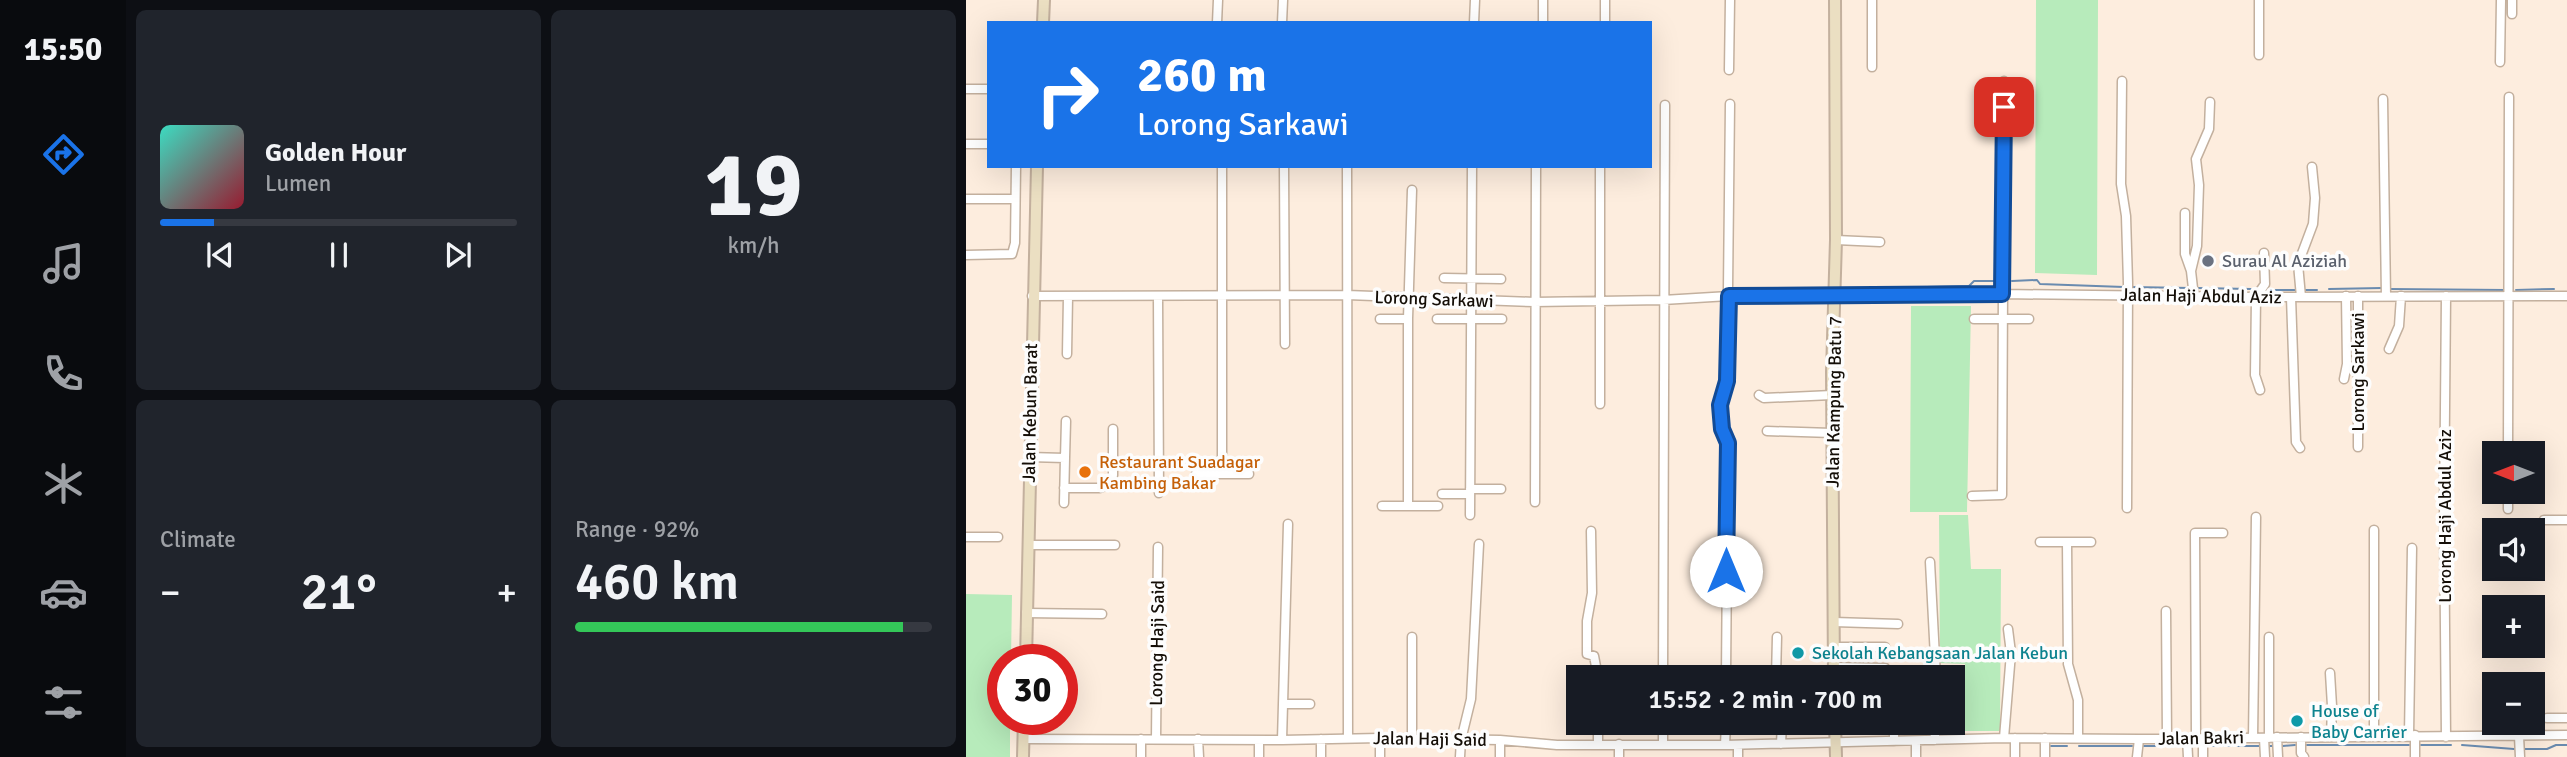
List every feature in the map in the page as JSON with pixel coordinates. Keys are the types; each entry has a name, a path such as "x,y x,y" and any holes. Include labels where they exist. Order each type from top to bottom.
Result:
{"street":[{"path":"1043,21 1044,0"},
{"path":"1217,0 1217,21"},
{"path":"1282,21 1283,0"},
{"path":"1474,21 1475,0"},
{"path":"1543,0 1543,21"},
{"path":"1605,0 1605,21"},
{"path":"1729,70 1730,0"},
{"name":"Jalan Kampung Batu 7","path":"1834,665 1832,395 1836,240 1835,0"},
{"path":"1872,0 1872,67"},
{"path":"2259,0 2259,54"},
{"path":"2500,62 2501,0"},
{"path":"2512,0 2512,14"},
{"path":"1972,496 2002,495 2004,80"},
{"path":"2122,81 2121,184 2126,216 2127,290 2127,508"},
{"path":"966,89 987,89"},
{"path":"2508,441 2509,97"},
{"path":"2383,99 2386,295"},
{"path":"2194,295 2191,271 2197,246 2199,185 2196,159 2209,129 2210,102"},
{"path":"1663,665 1665,104"},
{"path":"1726,665 1728,443 1722,429 1720,405 1727,381 1730,104"},
{"path":"966,144 987,144"},
{"path":"2301,292 2298,264 2313,224 2315,198 2312,167"},
{"path":"966,255 1012,254 1015,243 1016,168"},
{"name":"Jalan Kebun Barat","path":"1026,644 1037,168"},
{"path":"1222,168 1222,474"},
{"path":"1284,168 1285,344"},
{"path":"1347,168 1348,738"},
{"path":"1470,514 1472,168"},
{"path":"1535,502 1536,168"},
{"path":"1600,168 1600,404"},
{"path":"1408,506 1408,319 1412,190"},
{"path":"966,199 1015,199"},
{"path":"2185,213 2185,254 2191,271"},
{"path":"1836,240 1880,242"},
{"path":"2260,390 2255,375 2256,297 2265,284 2264,253"},
{"path":"1444,278 1501,279"},
{"name":"Jalan Haji Abdul Aziz","path":"1835,296 2127,290 2256,297 2291,297 2301,292 2346,296 2567,296"},
{"name":"Lorong Sarkawi","path":"1032,296 1347,295 1534,302 1729,296 1835,296"},
{"path":"2344,379 2347,364 2346,296"},
{"name":"Lorong Sarkawi","path":"2358,296 2358,447"},
{"path":"2389,349 2399,326 2401,296"},
{"name":"Lorong Haji Abdul Aziz","path":"2446,296 2446,737"},
{"path":"1067,354 1068,297"},
{"path":"1158,297 1159,493"},
{"path":"2291,297 2296,442 2300,448"},
{"path":"1380,318 1408,319"},
{"path":"1437,319 1502,319"},
{"path":"1975,319 2029,319"},
{"path":"1759,395 1764,398 1832,395"},
{"path":"1064,502 1066,421"},
{"path":"1065,488 1100,488 1111,483 1113,429"},
{"path":"1767,431 1832,433"},
{"path":"1029,457 1065,458"},
{"path":"1196,474 1249,474"},
{"path":"1442,494 1501,489"},
{"path":"2508,504 2508,509"},
{"path":"1382,506 1438,506"},
{"path":"2252,738 2256,517"},
{"path":"2545,520 2567,520"},
{"path":"1282,740 1288,524"},
{"path":"1591,530 1592,593 1587,621 1587,654 1594,656 1596,665"},
{"path":"2374,530 2374,736"},
{"path":"2188,757 2195,738 2195,533 2223,533"},
{"path":"966,537 998,537"},
{"path":"2040,542 2091,542"},
{"path":"2067,542 2068,664 2078,700 2078,738"},
{"path":"1028,544 1115,545"},
{"path":"1460,757 1461,740 1471,699 1479,544"},
{"name":"Lorong Haji Said","path":"1156,739 1158,547"},
{"path":"2412,548 2412,735 2415,757"},
{"path":"1930,562 1935,665"},
{"path":"2166,611 2167,738"},
{"path":"1026,613 1102,614"},
{"path":"1834,622 1898,624"},
{"path":"2004,738 2011,653 2008,629"},
{"path":"1412,637 1412,739"},
{"path":"1776,665 1777,637"},
{"path":"2265,757 2270,738 2269,637"},
{"path":"1834,647 1885,647"},
{"path":"2330,673 2331,737"},
{"path":"1283,704 1310,704"},
{"path":"2547,718 2567,718"},
{"path":"1023,735 1023,757"},
{"path":"1598,735 1598,744"},
{"path":"1664,735 1664,745"},
{"path":"1726,735 1726,745"},
{"path":"1781,735 1781,744"},
{"path":"1835,735 1836,757"},
{"path":"1894,735 1894,741"},
{"path":"1934,740 1935,735"},
{"name":"Jalan Bakri","path":"1835,741 2567,735"},
{"path":"2519,736 2520,757"},
{"path":"2301,737 2301,753 2304,757"},
{"path":"1380,738 1380,757"},
{"name":"Jalan Haji Said","path":"1023,739 1380,738 1500,740 1557,745 1738,745 1835,741"},
{"path":"2015,738 2015,757"},
{"path":"2045,738 2045,757"},
{"path":"2195,738 2203,757"},
{"path":"2270,738 2278,757"},
{"path":"1141,739 1141,757"},
{"path":"1198,739 1199,757"},
{"path":"1321,739 1321,757"},
{"path":"2137,757 2139,739"},
{"path":"1259,740 1259,757"},
{"path":"1500,740 1500,757"},
{"path":"1916,741 1916,757"},
{"path":"1619,744 1619,757"},
{"path":"1557,745 1557,757"},
{"path":"1684,745 1684,757"},
{"path":"1738,745 1738,757"}],"green space":[{"path":"2036,0 2098,0 2097,275 2035,273"},
{"path":"1911,306 1971,306 1967,512 1910,512"},
{"path":"1939,515 1968,515 1971,569 2001,569 2000,731 1965,731 1965,664 1940,663"},
{"path":"966,594 1012,595 1011,644 987,644 987,735 1010,735 1010,757 966,757"}],"waterway":[{"path":"2012,281 2037,280 2040,284 2124,287"},
{"path":"1842,289 1969,286 1974,281 1999,281"},
{"path":"2130,287 2191,288"},
{"path":"2197,288 2251,289"},
{"path":"2329,289 2382,288"},
{"path":"2388,289 2505,290"},
{"path":"2516,290 2554,289"},
{"path":"2267,290 2295,290"},
{"path":"2305,290 2317,290"},
{"path":"2283,746 2295,745"},
{"path":"2307,745 2409,745"},
{"path":"2421,745 2451,745"},
{"path":"2462,745 2514,749"},
{"path":"2525,749 2567,745"},
{"path":"2051,746 2067,746"},
{"path":"2079,746 2132,746"},
{"path":"2144,746 2182,746"},
{"path":"2209,746 2259,746"}],"place":[{"name":"Surau Al Aziziah","path":"2208,261"},
{"name":"Restaurant Suadagar Kambing Bakar","path":"1085,472"},
{"name":"Sekolah Kebangsaan Jalan Kebun","path":"1798,653"},
{"name":"House of Baby Carrier","path":"2297,721"}],"route":[{"path":"1726,571 1728,443 1722,429 1720,405 1727,381 1729,296 2002,294 2004,107"}]}
